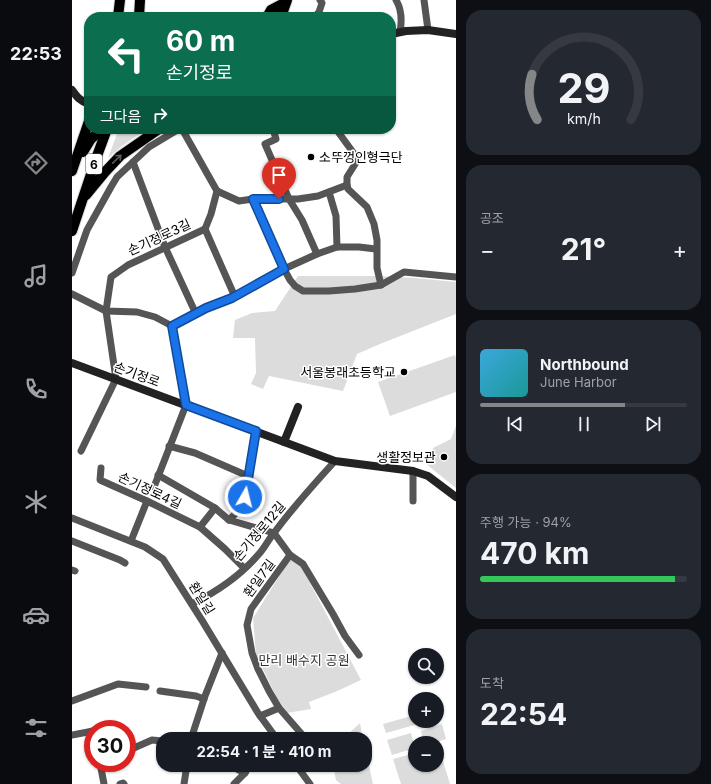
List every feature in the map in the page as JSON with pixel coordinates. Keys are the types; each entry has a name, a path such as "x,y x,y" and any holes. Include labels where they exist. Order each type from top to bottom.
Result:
{"main road":[{"path":"119,12 120,0"},
{"path":"139,12 140,0"},
{"path":"271,12 287,1"},
{"path":"283,12 287,1"},
{"name":"6","path":"72,171 85,134"},
{"path":"72,171 91,139 96,134"},
{"name":"6","path":"72,231 106,134"},
{"path":"83,200 120,156 152,134"}],"street":[{"path":"319,12 322,3 320,0"},
{"path":"396,0 400,6 400,32"},
{"path":"424,0 428,30"},
{"path":"396,33 428,30 456,34"},
{"path":"72,90 78,98 84,102"},
{"path":"72,273 88,230 103,200 117,177 149,147 172,134"},
{"path":"184,134 217,191 239,201 253,199 305,198 318,196 346,185"},
{"path":"274,134 276,139 265,144 289,199 302,220 316,254"},
{"path":"340,134 355,155 357,161 347,177 346,185 348,189 367,207 374,224 377,240 377,268 380,285"},
{"path":"133,162 165,247 196,314"},
{"path":"205,229 212,214 217,191"},
{"path":"329,192 336,216 337,247"},
{"path":"253,199 284,269 295,286 303,291 355,289 380,285 404,272 456,277"},
{"name":"손기정로3길","path":"116,379 106,311 111,277 128,265 205,229 234,297"},
{"path":"172,326 234,297 284,269 316,254 337,247 376,249"},
{"path":"72,294 106,311 137,312 155,317 172,326"},
{"path":"154,487 186,405 172,326"},
{"name":"손기정로","path":"72,363 335,461 413,471 428,476 456,497"},
{"path":"81,451 116,379"},
{"path":"284,442 298,407"},
{"path":"229,520 240,509 245,497 256,431"},
{"path":"169,446 195,453 248,476"},
{"name":"손기정로12길","path":"192,604 204,598 234,578 258,555 310,488 335,461"},
{"name":"손기정로4길","path":"101,468 100,480 200,527 244,568"},
{"path":"413,471 413,501"},
{"path":"158,475 215,508 229,520 274,533"},
{"path":"130,541 147,501"},
{"path":"200,527 215,508"},
{"name":"환일길","path":"72,518 145,547 164,559 269,732"},
{"name":"환일7길","path":"274,533 290,555 303,564 345,636 359,655"},
{"path":"72,541 125,563"},
{"name":"환일7길","path":"290,555 251,609 247,625 252,653 260,674 279,708 300,732"},
{"path":"193,732 222,653"},
{"path":"72,701 118,684 146,687"},
{"path":"160,691 196,696 204,699"},
{"path":"260,716 279,708"},
{"path":"72,734 84,732"},
{"path":"136,747 152,740 156,740"},
{"path":"102,772 104,784"},
{"path":"184,784 186,772"},
{"path":"301,772 310,784"},
{"path":"239,782 245,773"},
{"path":"120,784 124,784"}],"green space":[{"path":"117,134 140,134 122,146 108,158"},
{"path":"298,276 377,276 456,282 456,314 357,354 343,391 269,376 263,389 251,384 256,373 255,338 233,338 235,320 252,313 275,311"},
{"path":"455,355 456,392 390,416 378,382"},
{"path":"456,426 456,488 426,464 433,448 451,439"},
{"name":"만리 배수지 공원","path":"290,559 301,566 361,680 309,702 311,709 287,713 278,700 256,655 253,618"},
{"path":"408,717 408,727 386,733 383,724"},
{"path":"360,723 362,732 350,732"},
{"path":"430,728 443,728 446,739 444,740 444,736 422,736 421,731"},
{"path":"411,733 412,736 408,736 408,750 392,755 387,740"},
{"path":"408,755 408,772 444,772 444,764 450,784 401,784 393,759"},
{"path":"334,772 370,772 373,784 341,784 336,780"}],"place":[{"name":"소뚜껑인형극단","path":"311,157"},
{"name":"서울봉래초등학교","path":"404,372"},
{"name":"생활정보관","path":"444,457"}],"route":[{"path":"245,497 256,431 186,405 172,326 206,308 232,298 284,269 253,199 279,199"}]}
